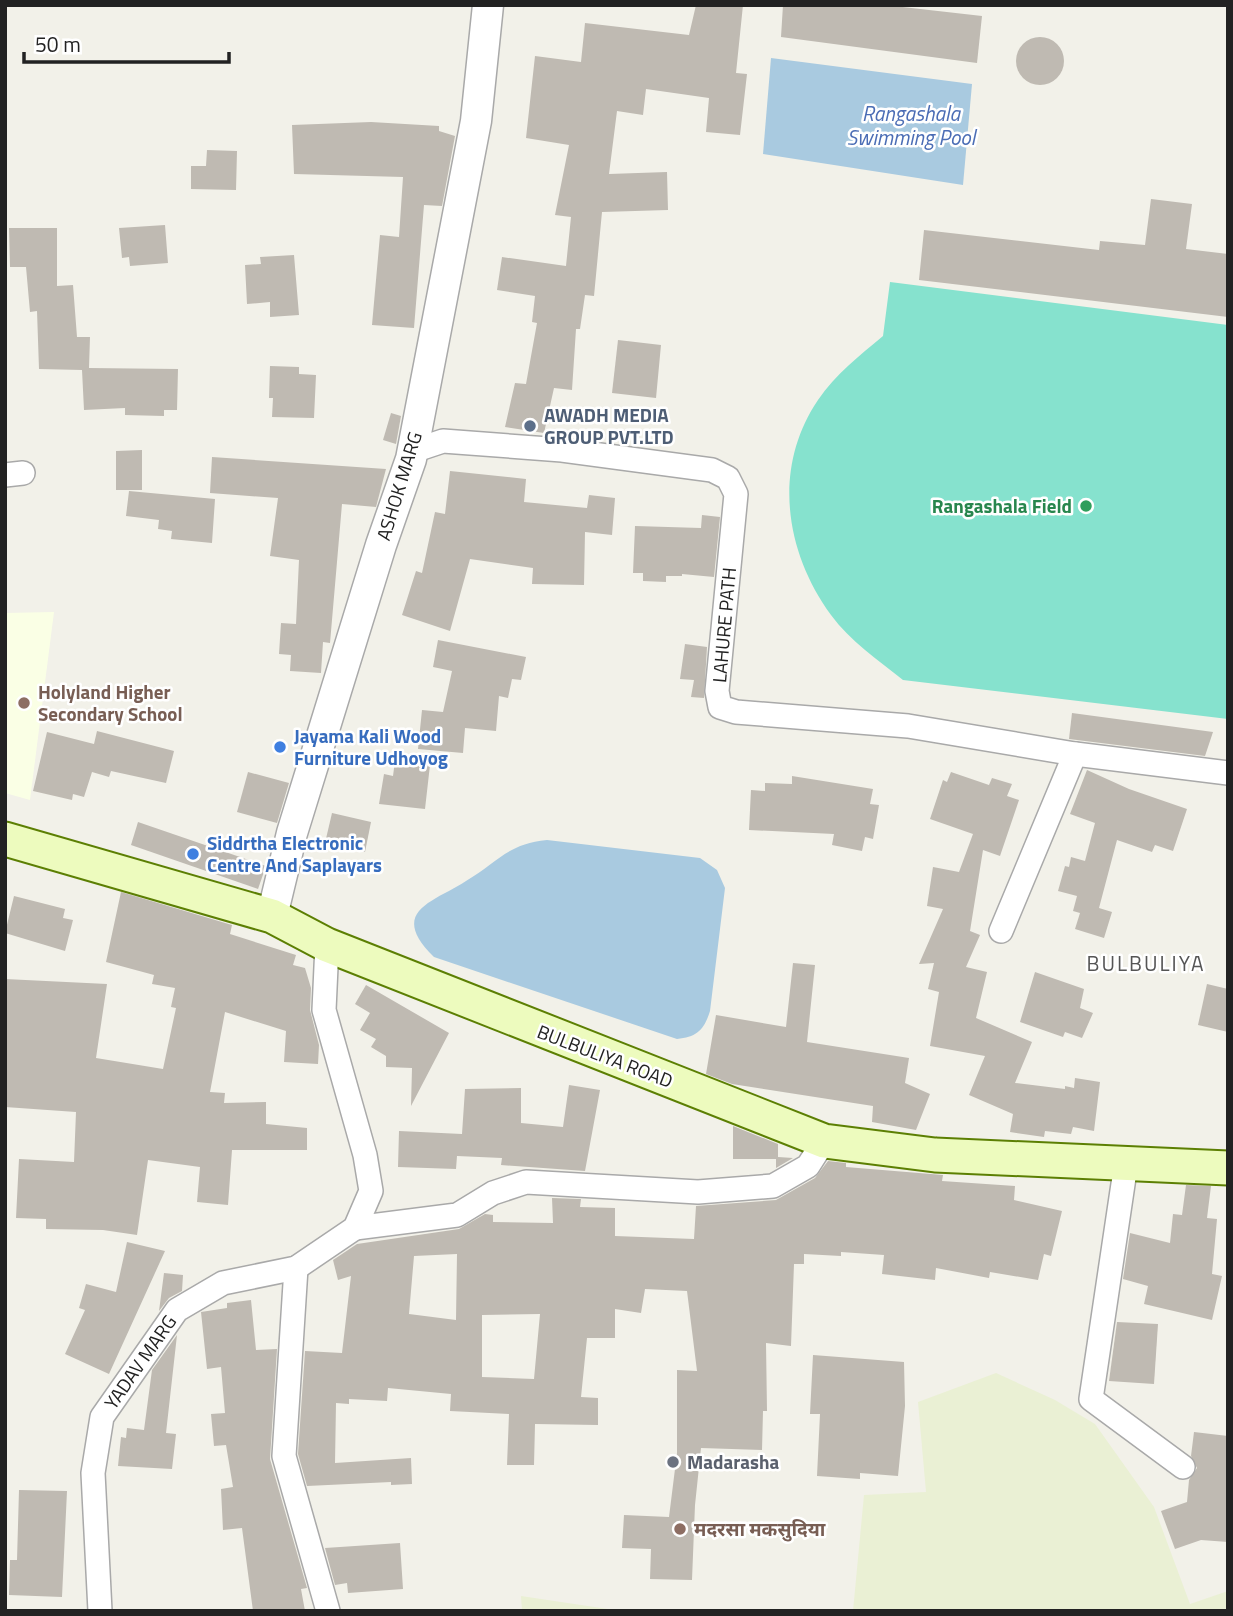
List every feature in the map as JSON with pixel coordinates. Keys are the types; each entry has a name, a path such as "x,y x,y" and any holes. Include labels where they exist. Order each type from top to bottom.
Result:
{"main road":[{"name":"BULBULIYA ROAD","path":"5,839 272,916 327,945 824,1141 935,1155 1228,1168"}],"street":[{"name":"ASHOK MARG","path":"272,916 292,833 413,451 476,121 488,5"},
{"name":"LAHURE PATH","path":"413,451 443,441 562,450 712,470 728,478 736,494 717,691 720,707 736,712 908,726 1075,754 1228,773"},
{"path":"1001,930 1075,754"},
{"path":"327,945 324,1010 365,1155 371,1191 355,1228"},
{"path":"355,1228 457,1215 493,1193 526,1182 698,1192 773,1186 808,1166 824,1141"},
{"path":"1126,1164 1091,1399 1183,1467"},
{"name":"YADAV MARG","path":"100,1611 93,1473 102,1417 177,1310 223,1283 296,1268 355,1228"},
{"path":"296,1268 284,1456 328,1611"}],"shaded area":[{"path":"890,282 1228,325 1228,719 903,680 856,642 831,615 803,564 795,537 790,509 794,453 803,426 818,400 848,366 883,336"},
{"name":"Holyland Higher Secondary School","path":"54,612 30,800 5,793 5,613"},
{"path":"996,1373 1055,1400 1095,1424 1154,1507 1190,1604 1228,1591 1228,1611 853,1611 864,1495 926,1492 918,1402"},
{"path":"521,1596 621,1611 522,1611"}],"water":[{"name":"Rangashala Swimming Pool","path":"771,58 972,84 963,185 763,154"},
{"path":"547,840 700,858 717,870 725,888 710,1011 699,1031 677,1039 434,957 421,941 415,929 415,918 429,902 512,850"}],"building":[{"path":"696,5 743,5 736,73 747,74 740,135 706,132 709,98 646,89 643,115 617,111 609,174 667,172 668,210 602,212 594,296 585,295 580,329 576,329 572,390 554,388 544,433 505,427 515,383 526,384 537,323 532,322 535,296 497,290 502,257 566,266 571,217 555,215 569,145 526,138 535,56 581,62 585,23 689,35"},
{"path":"783,5 885,5 982,16 977,63 781,37"},
{"path":"1040,37 1057,44 1064,61 1057,78 1040,85 1023,78 1016,61 1023,44"},
{"path":"371,122 439,126 439,131 455,136 442,206 424,205 414,328 372,325 380,235 399,237 403,177 294,174 292,125"},
{"path":"207,150 237,151 236,190 191,189 191,166 206,166"},
{"path":"1151,199 1192,204 1186,249 1228,254 1228,317 919,280 924,230 1099,250 1100,241 1145,245"},
{"path":"165,225 168,263 130,266 129,257 122,258 119,228"},
{"path":"9,228 57,228 57,286 73,285 77,337 90,337 89,368 178,369 177,410 164,410 164,416 125,415 125,408 84,410 82,370 39,369 37,311 30,312 26,267 10,267"},
{"path":"294,255 299,315 270,317 270,302 247,304 245,265 261,264 260,257"},
{"path":"618,340 661,345 656,398 612,393"},
{"path":"270,366 299,367 299,374 316,375 314,418 272,417 273,398 269,398"},
{"path":"391,413 401,416 396,444 383,440"},
{"path":"142,450 142,490 116,490 116,451"},
{"path":"212,457 386,469 376,507 342,504 330,643 323,642 321,673 290,671 291,655 279,654 281,623 296,624 299,560 270,556 278,498 210,493"},
{"path":"450,471 526,479 524,502 587,508 589,495 615,498 612,535 585,532 584,585 532,584 533,568 470,559 450,631 402,615 416,571 422,573 435,512 445,514"},
{"path":"129,491 215,499 212,543 171,539 172,531 158,529 159,520 126,516"},
{"path":"702,515 720,517 714,577 682,574 666,576 666,582 643,581 643,573 633,573 635,526 701,528"},
{"path":"438,640 526,657 521,680 512,679 508,698 499,696 496,731 465,728 463,753 418,749 422,710 443,712 452,671 433,667"},
{"path":"685,644 707,647 704,698 691,697 694,680 680,679"},
{"path":"1072,713 1213,732 1205,756 1069,739"},
{"path":"97,731 174,751 166,783 111,771 109,777 92,772 84,797 73,794 72,800 33,791 47,732 94,744"},
{"path":"395,761 430,765 425,809 379,804 384,774 393,776"},
{"path":"1087,770 1129,789 1187,809 1173,851 1155,845 1152,852 1117,840 1099,908 1112,912 1104,938 1075,929 1080,913 1073,911 1077,896 1058,891 1065,866 1069,867 1071,857 1085,861 1095,823 1070,814"},
{"path":"248,772 289,783 277,823 237,812"},
{"path":"951,772 989,785 992,778 1012,784 1007,796 1019,800 1000,856 983,850 970,931 980,935 966,967 987,972 976,1018 1032,1042 1015,1083 1065,1089 1065,1086 1074,1088 1075,1078 1100,1082 1094,1131 1073,1127 1071,1134 1045,1131 1044,1137 1010,1132 1013,1114 969,1095 985,1056 930,1046 939,992 928,989 934,963 919,964 943,909 927,906 933,867 959,872 973,834 930,819 943,780 947,782"},
{"path":"792,776 873,789 870,804 879,805 873,839 865,837 862,851 832,845 834,834 749,830 751,790 765,791 765,783 792,784"},
{"path":"332,813 371,822 365,852 325,843"},
{"path":"138,822 266,866 258,889 131,845"},
{"path":"121,892 232,925 230,934 296,955 293,965 305,968 311,988 310,1010 319,1045 318,1064 284,1062 286,1031 225,1012 210,1092 225,1093 224,1103 266,1102 266,1124 307,1128 307,1150 232,1150 228,1205 197,1202 200,1167 148,1160 137,1235 103,1230 46,1229 46,1219 16,1218 19,1159 74,1162 76,1112 5,1107 5,979 107,984 96,1058 163,1069 176,1008 171,1007 175,988 152,984 154,975 106,962"},
{"path":"14,896 65,909 63,918 73,920 65,951 5,933"},
{"path":"793,963 815,965 807,1042 909,1058 905,1083 930,1094 916,1130 872,1122 873,1106 732,1084 706,1074 716,1015 786,1027"},
{"path":"1035,972 1084,989 1080,1008 1093,1013 1082,1038 1065,1032 1063,1037 1020,1022"},
{"path":"1207,984 1228,989 1228,1032 1198,1025"},
{"path":"366,985 449,1033 411,1106 412,1068 386,1067 386,1056 371,1047 376,1039 360,1030 370,1013 355,1004"},
{"path":"569,1085 600,1090 585,1171 501,1165 502,1158 457,1156 456,1169 398,1167 399,1131 462,1134 465,1089 521,1088 521,1123 563,1127"},
{"path":"733,1126 778,1144 778,1157 793,1158 776,1168 776,1159 733,1159"},
{"path":"828,1161 846,1163 846,1167 943,1175 942,1181 1015,1186 1014,1200 1062,1211 1051,1256 1044,1254 1038,1280 990,1272 989,1278 936,1268 935,1280 882,1274 884,1255 841,1252 841,1256 804,1254 804,1264 794,1264 791,1346 766,1343 767,1411 763,1411 762,1450 701,1448 695,1505 692,1580 650,1579 651,1549 622,1548 624,1515 669,1517 677,1453 677,1370 697,1371 687,1291 645,1289 641,1313 615,1309 615,1338 587,1338 581,1397 598,1398 598,1425 535,1424 534,1465 507,1465 509,1414 450,1411 451,1394 388,1388 387,1401 349,1399 349,1404 336,1403 335,1463 411,1458 412,1484 391,1485 391,1482 307,1486 298,1454 305,1351 342,1353 351,1276 338,1280 333,1260 357,1244 459,1229 485,1214 493,1215 493,1222 553,1223 552,1198 581,1199 580,1207 615,1208 615,1236 694,1239 696,1206 776,1200 815,1178","holes":["457,1254 456,1320 409,1314 414,1256","540,1314 534,1379 482,1377 482,1315"]},
{"path":"1186,1185 1211,1186 1207,1218 1217,1219 1212,1274 1222,1276 1212,1320 1144,1304 1148,1286 1123,1279 1130,1233 1170,1243 1173,1214 1182,1215"},
{"path":"127,1242 165,1251 109,1374 65,1354 85,1310 79,1308 86,1284 116,1292"},
{"path":"164,1273 183,1275 182,1291 169,1298 159,1311"},
{"path":"251,1300 256,1350 277,1349 270,1459 307,1588 301,1589 305,1611 253,1611 242,1528 223,1530 221,1489 233,1487 226,1445 214,1446 211,1414 225,1413 221,1367 207,1369 201,1312 227,1308 227,1303"},
{"path":"1117,1322 1158,1324 1154,1384 1109,1381"},
{"path":"177,1335 166,1433 176,1434 172,1469 118,1466 121,1437 126,1438 127,1428 144,1430 152,1370"},
{"path":"813,1355 904,1362 905,1406 898,1476 860,1473 860,1479 817,1476 820,1414 810,1414"},
{"path":"1194,1432 1228,1436 1228,1542 1201,1540 1175,1549 1161,1511 1187,1502 1189,1480 1197,1468 1191,1456"},
{"path":"19,1490 67,1491 62,1597 9,1595 10,1560 17,1560"},
{"path":"400,1543 403,1589 348,1593 347,1583 335,1585 325,1548"}],"place":[{"name":"AWADH MEDIA GROUP PVT.LTD","path":"530,426"},
{"name":"Rangashala Field","path":"1086,506"},
{"name":"Holyland Higher Secondary School","path":"24,703"},
{"name":"Jayama Kali Wood Furniture Udhoyog","path":"280,747"},
{"name":"Siddrtha Electronic Centre And Saplayars","path":"193,854"},
{"name":"Madarasha","path":"673,1462"},
{"name":"मदरसा मकसुदिया","path":"680,1529"}],"district":[{"name":"BULBULIYA","path":"1146,964"}]}
